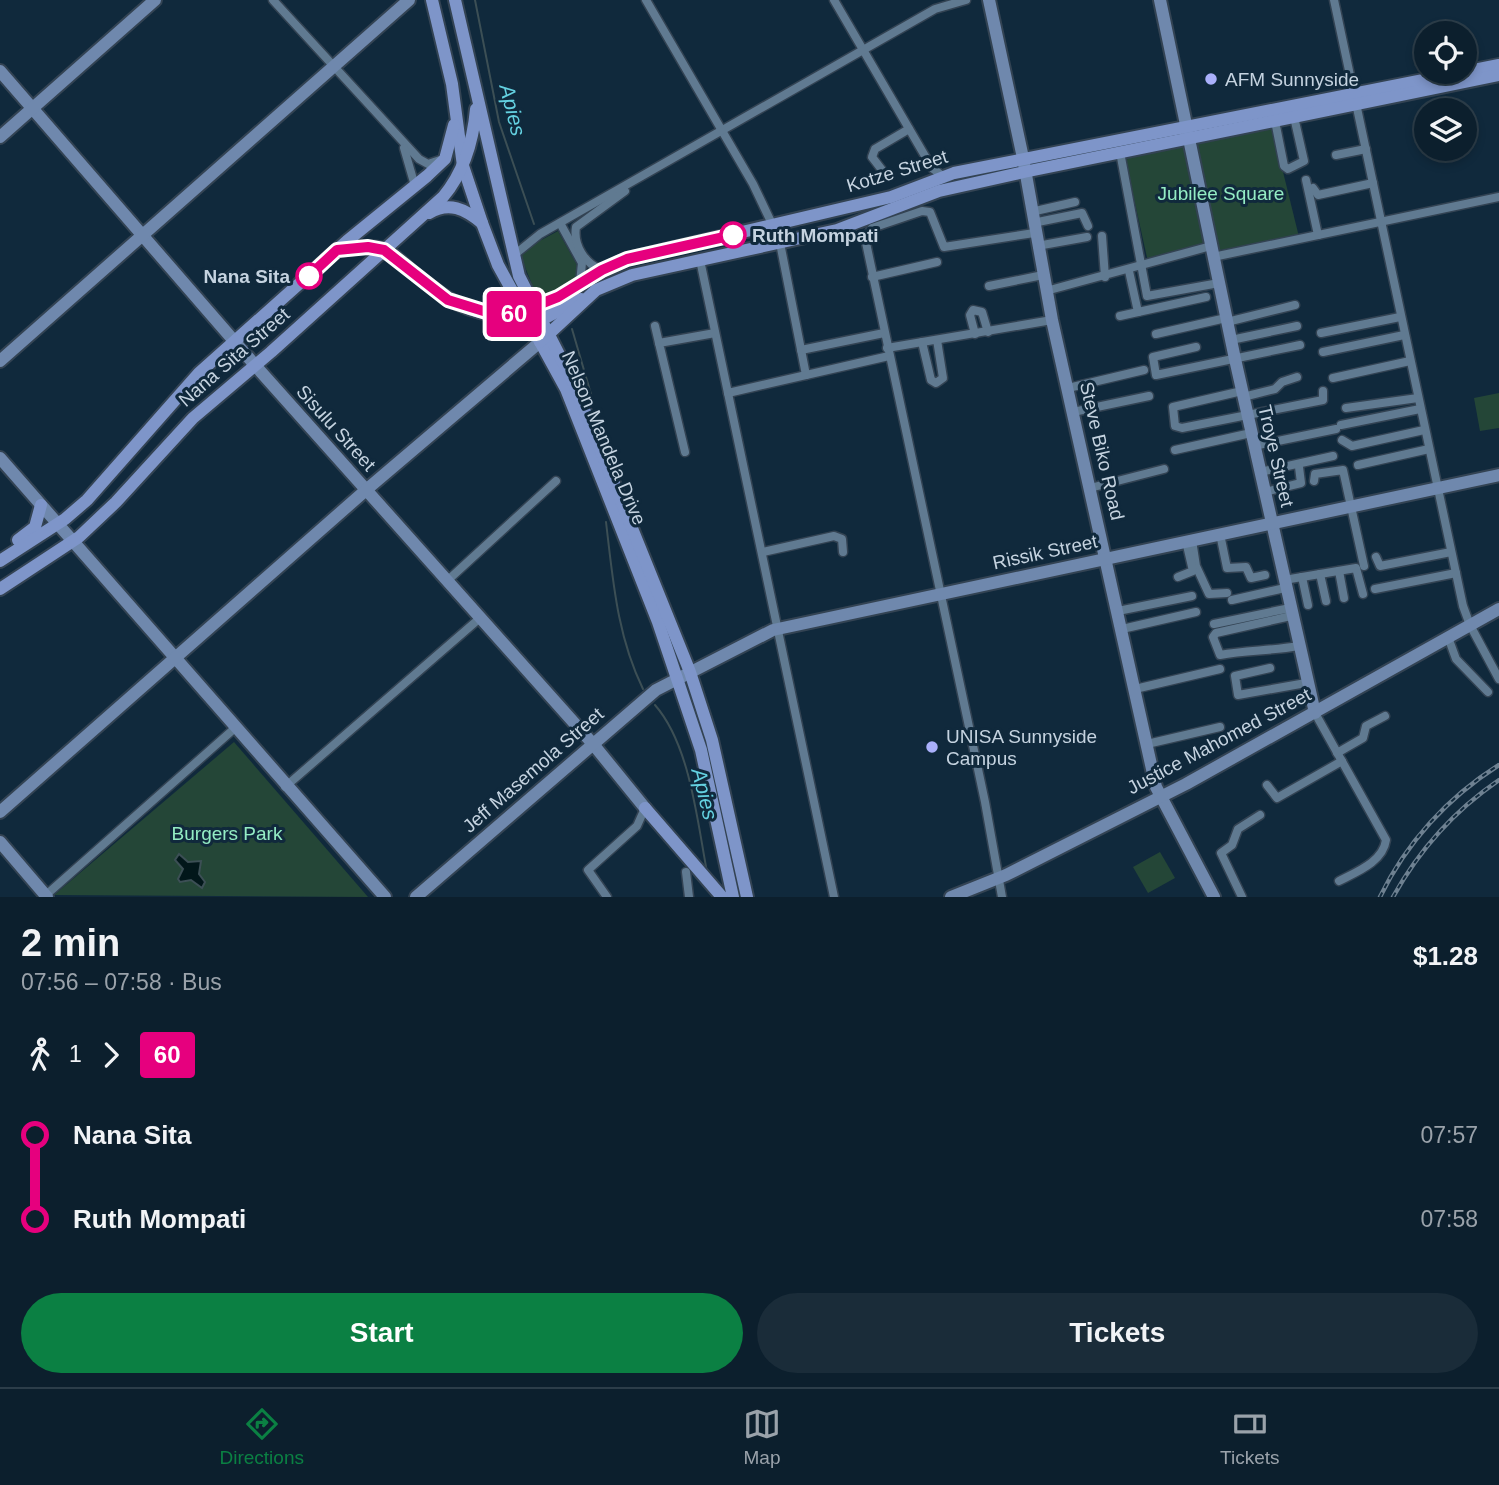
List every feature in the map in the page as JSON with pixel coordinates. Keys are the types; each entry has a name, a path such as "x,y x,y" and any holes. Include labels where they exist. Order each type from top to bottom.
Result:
{"main road":[{"path":"0,137 155,0"},
{"path":"0,361 409,0"},
{"name":"Nelson Mandela Drive","path":"432,0 456,113 463,166 498,265 532,313"},
{"name":"Nelson Mandela Drive","path":"455,0 519,276 544,338 573,382 684,674 712,740 747,897"},
{"path":"460,22 461,0"},
{"name":"Steve Biko Road","path":"989,0 1024,165 1052,320 1159,796 1214,897"},
{"name":"Troye Street","path":"1160,0 1235,359 1306,683 1315,713"},
{"name":"Kotze Street","path":"544,338 596,290 632,275 856,225 939,191 1024,165 1355,99 1499,65"},
{"name":"Sisulu Street","path":"0,71 256,366 593,744 645,808"},
{"name":"Kotze Street","path":"384,250 433,291 462,307 493,314 532,313 602,270 627,259 901,194 944,177 1120,152 1188,134 1294,117 1355,99 1499,75"},
{"name":"Nana Sita Street","path":"0,589 72,543 116,502 186,424 256,366 443,197 457,180 463,166 474,132 477,95"},
{"path":"445,159 456,113"},
{"name":"Nana Sita Street","path":"0,561 57,525 99,490 174,399 234,341 445,159"},
{"path":"404,232 443,207 460,208 482,223"},
{"path":"337,250 368,247 384,250"},
{"path":"532,313 550,316 596,290"},
{"path":"0,812 366,490 544,338"},
{"path":"0,458 285,787 385,897"},
{"name":"Rissik Street","path":"684,674 778,628 1499,475"},
{"path":"0,552 34,527 41,505"},
{"name":"Justice Mahomed Street","path":"951,897 999,878 1186,784 1499,609"},
{"name":"Nelson Mandela Drive","path":"684,674 733,897"},
{"name":"Jeff Masemola Street","path":"416,897 650,694 684,674"},
{"path":"1174,825 1170,805 1186,784"},
{"path":"645,808 722,897"},
{"path":"0,842 46,896"}],"street":[{"path":"273,0 401,142 423,162 445,159"},
{"path":"646,0 773,226"},
{"path":"835,0 932,168 944,177"},
{"path":"514,255 531,240 935,9 966,0"},
{"path":"1334,0 1456,573 1470,625 1499,679"},
{"path":"1275,121 1284,166 1288,169 1304,161 1294,117"},
{"path":"882,170 872,157 875,149 909,129"},
{"path":"401,142 413,169 415,186"},
{"path":"1336,155 1366,149"},
{"path":"1120,152 1148,297 1219,283"},
{"path":"929,183 932,168"},
{"path":"1306,180 1318,235"},
{"path":"1313,188 1318,195 1373,183"},
{"path":"602,270 591,265 582,253 575,237 576,227 621,196 627,187"},
{"path":"1046,291 1129,271 1140,265 1318,235 1499,197"},
{"path":"1034,228 1075,202"},
{"path":"1002,897 872,277 866,234 872,228 922,211 930,212 944,247 1034,228 1082,214 1088,226"},
{"path":"561,223 582,263 580,283"},
{"path":"1034,228 1087,237"},
{"path":"509,232 516,237 531,240"},
{"path":"1102,236 1105,277"},
{"path":"780,243 806,375"},
{"path":"700,260 764,552 834,897"},
{"path":"872,277 937,262"},
{"path":"1129,271 1138,312"},
{"path":"989,286 1043,275"},
{"path":"1119,316 1206,297"},
{"path":"1156,334 1295,305"},
{"path":"975,334 970,314 973,310 982,312 988,332"},
{"path":"1324,330 1400,314"},
{"path":"728,393 806,375 922,342 1052,320"},
{"path":"655,326 685,452"},
{"path":"1231,340 1297,326"},
{"path":"659,343 715,333"},
{"path":"801,350 884,333"},
{"path":"1325,355 1404,337"},
{"path":"922,342 932,380 936,383 943,378 937,340"},
{"path":"1196,347 1152,358 1156,375 1300,345"},
{"path":"1333,378 1410,361"},
{"path":"1068,388 1144,370"},
{"path":"1297,377 1282,382 1275,389 1174,406 1171,410 1178,428 1323,400 1323,391"},
{"path":"1073,412 1149,396"},
{"path":"1346,408 1418,398"},
{"path":"1175,450 1339,427 1420,409"},
{"path":"1342,440 1352,446 1424,430"},
{"path":"1188,451 1253,439"},
{"path":"1359,465 1429,449"},
{"path":"1260,472 1333,456"},
{"path":"1265,492 1301,483 1300,467"},
{"path":"1314,481 1315,474 1342,469 1353,506 1364,566"},
{"path":"1090,488 1164,470"},
{"path":"447,581 556,481"},
{"path":"1220,534 1227,568 1244,567 1251,578 1265,575"},
{"path":"764,552 834,536 842,539 843,552"},
{"path":"1189,541 1196,566 1209,594 1230,596 1285,584 1302,577 1357,569 1363,594"},
{"path":"1178,577 1193,571 1189,541"},
{"path":"1376,556 1380,566 1451,552"},
{"path":"1339,571 1344,598"},
{"path":"1375,589 1456,573"},
{"path":"1320,574 1326,601"},
{"path":"1302,577 1308,605"},
{"path":"1118,611 1192,596"},
{"path":"1122,629 1196,612"},
{"path":"1214,624 1291,612"},
{"path":"1291,612 1216,633 1213,637 1220,655 1253,649 1267,652 1298,646"},
{"path":"285,787 480,618"},
{"path":"1448,637 1456,659 1488,692"},
{"path":"1270,668 1235,676 1238,695 1306,683"},
{"path":"1135,690 1220,669"},
{"name":"Troye Street","path":"1315,713 1386,840 1385,847 1373,862 1339,881"},
{"path":"1338,753 1363,738 1366,726 1385,716"},
{"path":"1146,744 1220,727"},
{"path":"46,896 235,728"},
{"path":"1267,785 1277,797 1342,761"},
{"path":"607,897 588,870 637,827 645,808"},
{"path":"1242,897 1221,853 1232,845 1238,829 1260,815"},
{"path":"685,872 689,897"}],"green space":[{"name":"Jubilee Square","path":"1272,127 1299,237 1148,262 1124,154"},
{"path":"558,231 581,272 580,277 539,302 519,252"},
{"path":"1499,393 1499,428 1480,431 1474,398"},
{"name":"Burgers Park","path":"234,742 368,897 54,895"},
{"path":"1160,852 1175,878 1148,893 1133,867"}],"shaded area":[{"path":"179,854 188,862 201,861 199,874 205,882 202,888 191,880 180,882 178,879 183,869 175,860"}],"waterway":[{"name":"Apies","path":"475,0 499,122 534,224"},
{"name":"Apies","path":"572,329 593,401"},
{"name":"Apies","path":"606,522 622,628 627,649 643,689"},
{"name":"Apies","path":"655,705 667,722 684,762 707,872"}],"railway":[{"path":"1380,897 1402,858 1430,823 1463,792 1499,765"},
{"path":"1393,897 1414,863 1439,832 1468,804 1499,780"}],"bus line":[{"name":"60","path":"309,276 337,250 368,247 392,254 433,291 462,307 493,314 515,314 558,297 602,270 627,259 733,235"}],"place":[{"name":"AFM Sunnyside","path":"1211,79"},
{"name":"Ruth Mompati","path":"733,235"},
{"name":"Nana Sita","path":"309,276"},
{"name":"UNISA Sunnyside Campus","path":"932,747"}]}
